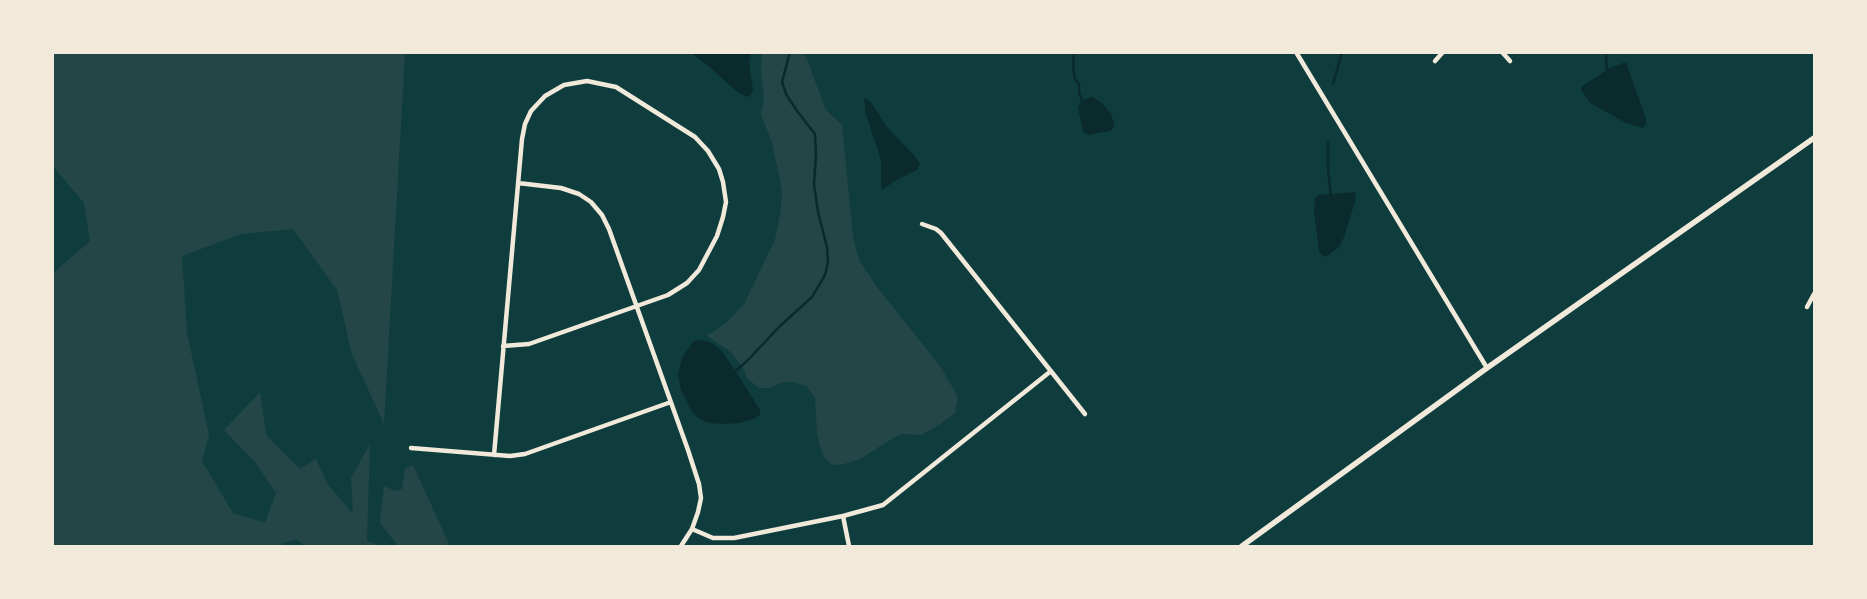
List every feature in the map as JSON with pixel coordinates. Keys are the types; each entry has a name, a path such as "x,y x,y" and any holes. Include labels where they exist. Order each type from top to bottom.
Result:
{"main road":[{"path":"1242,546 1487,368 1814,138"}],"street":[{"path":"1296,52 1487,368"},
{"path":"1435,61 1443,52"},
{"path":"1502,52 1510,61"},
{"path":"494,455 503,346 524,124 531,111 545,96 564,85 587,81 616,87 695,137 708,151 724,182 726,202 717,236 699,270 686,283 668,295 529,344 503,346"},
{"path":"518,183 562,188 579,194 591,202 602,215 609,229 671,402 698,484 701,498 698,512 692,529 681,546"},
{"path":"922,224 936,228 941,233 1085,414"},
{"path":"1807,307 1814,294"},
{"path":"692,529 713,538 734,538 876,508 890,501 1051,371"},
{"path":"411,448 510,456 525,454 671,402"},
{"path":"843,516 849,546"}],"shaded area":[{"path":"53,52 405,53 384,424 352,354 337,290 293,229 241,234 182,256 187,333 209,435 202,461 233,513 265,523 276,493 256,463 224,430 260,392 266,435 300,469 316,459 327,483 353,514 351,478 370,444 367,541 382,546 307,546 296,540 281,543 283,546 53,546 53,273 90,241 84,203 53,166"},
{"path":"691,53 751,53 749,62 753,90 751,95 747,97 737,92"},
{"path":"762,53 800,53 806,57 826,110 842,125 853,237 859,260 877,287 940,366 958,397 955,413 939,425 921,435 902,434 860,459 844,464 833,465 825,459 817,433 815,397 806,386 794,382 783,382 769,388 759,388 748,379 743,368 731,352 707,336 727,322 744,304 775,240 780,215 782,193 779,175 772,143 761,114 764,100 761,72"},
{"path":"1626,62 1646,119 1646,124 1643,128 1626,123 1590,103 1581,90 1581,87 1610,68"},
{"path":"1092,97 1102,103 1111,114 1115,126 1110,131 1087,135 1083,132 1078,107 1082,100"},
{"path":"866,98 871,102 886,126 914,155 920,164 917,170 896,180 882,190 881,160 866,115 864,99"},
{"path":"1356,192 1345,235 1339,247 1326,257 1322,255 1319,252 1314,211 1315,198 1318,195"},
{"path":"694,341 710,342 721,350 760,410 760,415 756,418 740,423 722,424 710,423 699,419 693,413 681,390 678,375 682,358"},
{"path":"413,465 450,546 398,546 380,523 384,485 394,491 402,489 405,468"}],"waterway":[{"path":"733,373 812,297 825,275 828,262 827,247 818,212 814,184 815,134 786,94 782,82 790,52"},
{"path":"1074,52 1073,66 1075,79 1079,84 1079,93 1083,102"},
{"path":"1333,84 1342,52"},
{"path":"1606,52 1607,73"},
{"path":"1328,142 1328,170 1331,196"}]}
